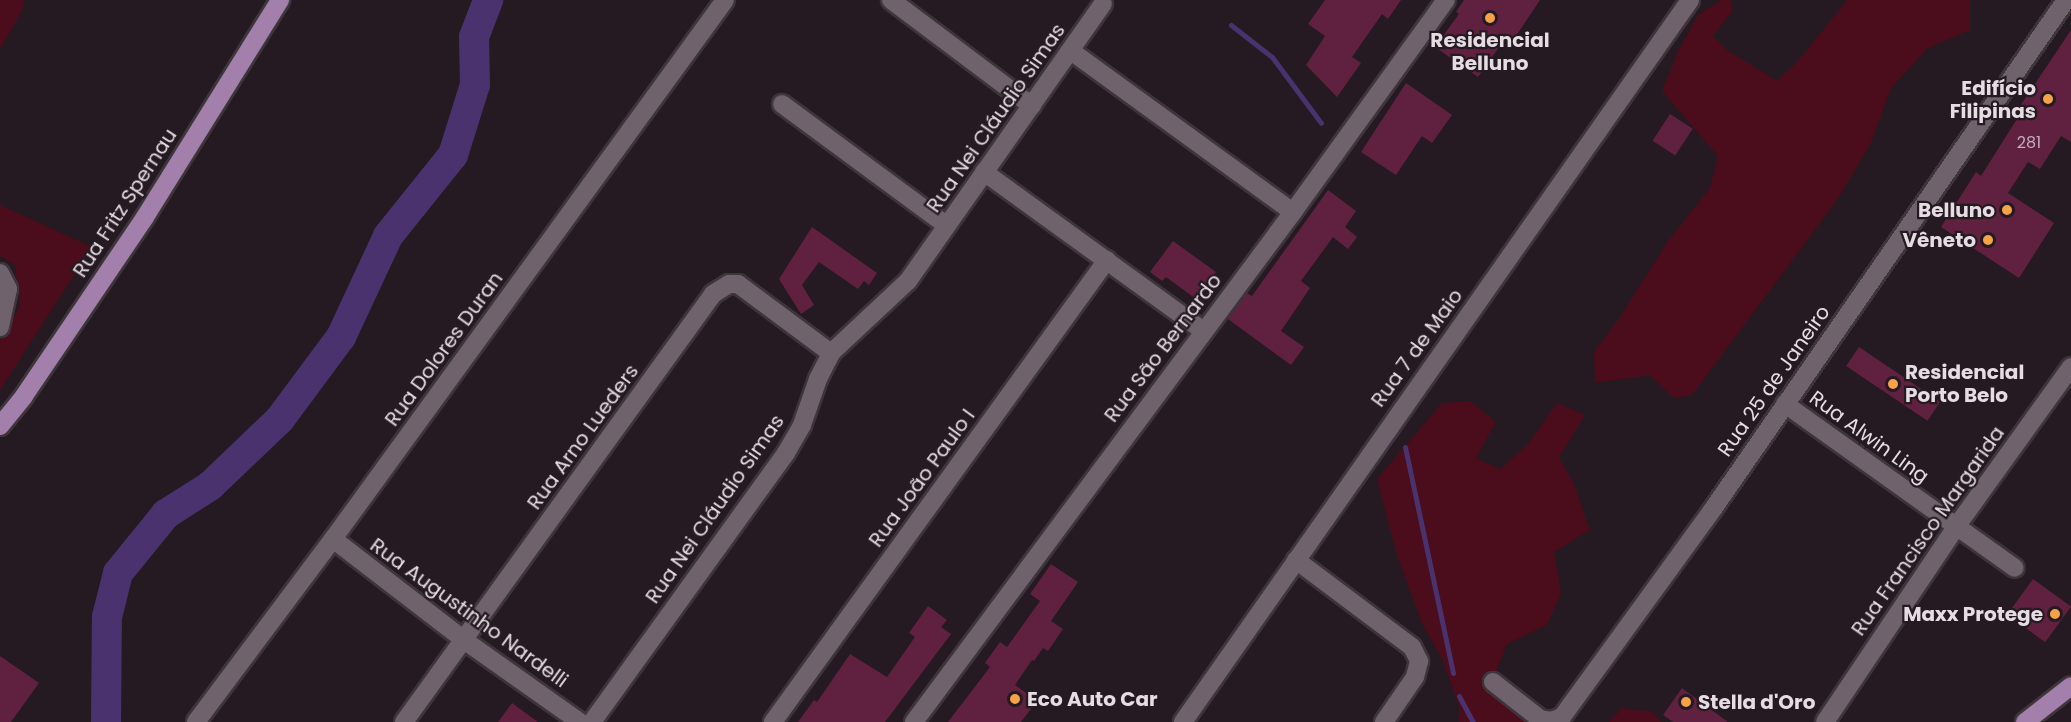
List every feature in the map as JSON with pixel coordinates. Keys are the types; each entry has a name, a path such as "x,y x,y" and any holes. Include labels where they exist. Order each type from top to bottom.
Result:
{"main road":[{"name":"Rua Fritz Spernau","path":"0,426 24,396 145,217 280,0"},
{"path":"2025,722 2071,686"}],"street":[{"name":"Rua Dolores Duran","path":"196,722 333,539 725,0"},
{"path":"891,0 1032,106"},
{"name":"Rua São Bernardo","path":"914,722 1293,212 1446,0"},
{"name":"Rua 7 de Maio","path":"1183,722 1690,0"},
{"name":"Rua 25 de Janeiro","path":"1493,682 1540,719 1551,722 1562,717 1785,404 2066,0"},
{"name":"Rua Nei Cláudio Simas","path":"592,722 786,453 802,425 818,379 831,353 908,281 1103,4"},
{"path":"1071,51 1293,212"},
{"path":"782,104 946,225"},
{"path":"984,172 1204,331"},
{"name":"Rua João Paulo I","path":"773,722 1107,260"},
{"path":"0,273 8,289 0,327"},
{"name":"Rua Arno Lueders","path":"404,722 713,294 722,287 738,284 831,353"},
{"name":"Rua Francisco Margarida","path":"1825,722 1956,527 2071,367"},
{"name":"Rua Alwin Ling","path":"1785,404 2015,568"},
{"name":"Rua Augustinho Nardelli","path":"333,539 464,640 580,722"},
{"path":"1296,560 1412,647 1419,661 1415,677 1384,722"}],"shaded area":[{"path":"0,0 23,0 24,7 0,49"},
{"path":"1721,0 1731,0 1733,10 1713,36 1727,50 1777,81 1798,61 1847,0 1970,0 1970,30 1928,48 1891,88 1871,143 1837,200 1692,395 1674,398 1650,375 1595,383 1594,352 1622,314 1668,241 1710,188 1718,156 1662,91 1680,47 1698,15"},
{"path":"0,205 92,247 0,390 0,340 20,306 15,265 0,256"},
{"path":"1470,401 1496,422 1476,458 1500,469 1529,443 1557,403 1585,415 1559,457 1574,484 1590,530 1554,552 1561,593 1547,625 1507,644 1493,680 1546,722 1459,722 1459,706 1443,661 1421,621 1397,555 1377,479 1442,403"},
{"path":"1622,708 1653,712 1661,722 1609,722"}],"building":[{"path":"1325,0 1401,0 1388,19 1382,14 1352,57 1361,63 1337,97 1306,65 1325,36 1308,24"},
{"path":"1464,0 1540,0 1508,48 1502,43 1478,77 1435,47 1459,14 1456,12"},
{"path":"2071,30 2071,142 2061,136 2040,169 2028,162 2008,193 2054,223 2019,278 1941,227 1976,172 1981,176 2022,111 2018,109"},
{"path":"1406,83 1452,115 1432,143 1422,136 1396,175 1361,152"},
{"path":"1670,114 1693,129 1675,156 1653,141"},
{"path":"1328,190 1356,211 1345,227 1357,237 1348,249 1333,237 1301,281 1310,288 1281,331 1304,347 1291,365 1228,319 1247,293 1252,296"},
{"path":"812,227 877,273 869,285 864,281 858,289 819,262 802,285 814,305 801,314 779,279"},
{"path":"1173,241 1216,272 1196,299 1166,277 1162,281 1150,272"},
{"name":"Residencial Porto Belo","path":"1859,347 1940,402 1927,421 1846,366"},
{"path":"1051,564 1078,582 1051,621 1063,629 1048,651 1043,648 1034,661 1032,660 1015,685 1037,701 1021,722 948,722 990,667 985,663 1000,642 1007,647 1040,601 1030,594"},
{"path":"2033,579 2071,607 2045,642 2007,615"},
{"path":"928,606 947,620 941,627 951,634 885,722 798,722 814,700 817,702 850,654 887,677 915,637 909,633"},
{"path":"0,656 39,683 11,722 0,722"},
{"name":"Stella d'Oro","path":"1682,688 1728,722 1673,722 1663,715"},
{"path":"512,703 538,722 498,722"}],"waterway":[{"path":"106,722 107,617 118,573 166,514 210,486 280,419 341,337 388,236 453,155 475,85 474,37 488,0"},
{"path":"1231,25 1272,57 1321,123"},
{"path":"1405,447 1453,673"},
{"path":"1459,696 1473,722"}],"place":[{"name":"Residencial Belluno","path":"1490,18"},
{"name":"Edifício Filipinas","path":"2048,99"},
{"name":"Belluno","path":"2007,210"},
{"name":"Vêneto","path":"1988,240"},
{"name":"Residencial Porto Belo","path":"1893,384"},
{"name":"Maxx Protege","path":"2055,614"},
{"name":"Eco Auto Car","path":"1015,699"},
{"name":"Stella d'Oro","path":"1686,702"}]}
